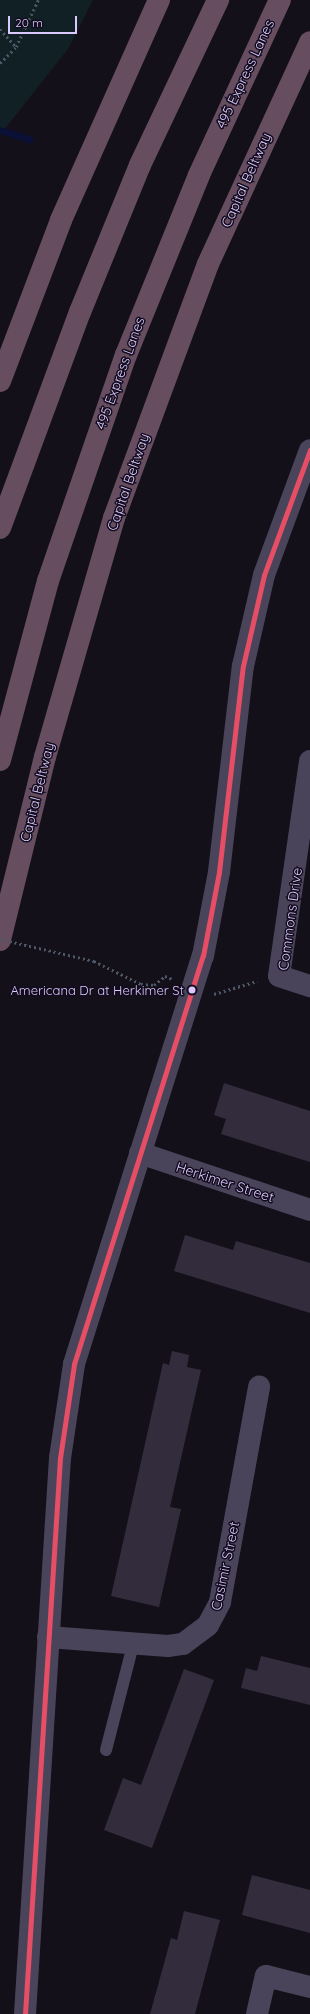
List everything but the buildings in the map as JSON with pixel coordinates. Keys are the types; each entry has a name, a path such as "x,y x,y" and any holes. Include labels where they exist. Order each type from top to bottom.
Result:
{"highway":[{"path":"0,381 61,220 159,0"},
{"path":"0,528 80,312 140,165 218,0"},
{"name":"495 Express Lanes","path":"0,760 48,581 126,355 193,188 280,0"},
{"name":"Capital Beltway","path":"0,939 48,750 114,518 208,264 310,42"}],"street":[{"path":"24,2014 60,1458 74,1364 203,956 219,872 243,666 264,575 310,450"},
{"name":"Commons Drive","path":"310,762 279,976 310,986"},
{"name":"Herkimer Street","path":"140,1153 310,1210"},
{"name":"Casimir Street","path":"48,1637 133,1645 183,1644 196,1637 216,1613 259,1387"},
{"path":"257,2014 266,1976 310,1987"}],"lane":[{"path":"106,1750 133,1645"}],"path":[{"path":"0,63 16,47 38,0"},
{"path":"0,29 16,47"},
{"path":"0,939 94,961"}],"shaded area":[{"path":"0,0 93,0 68,49 0,135"}],"waterway":[{"path":"0,130 30,139"}],"transit line":[{"path":"25,2014 60,1458 74,1364 203,956 219,872 243,666 264,575 310,450"}],"place":[{"name":"Americana Dr at Herkimer St","path":"192,990"}]}
